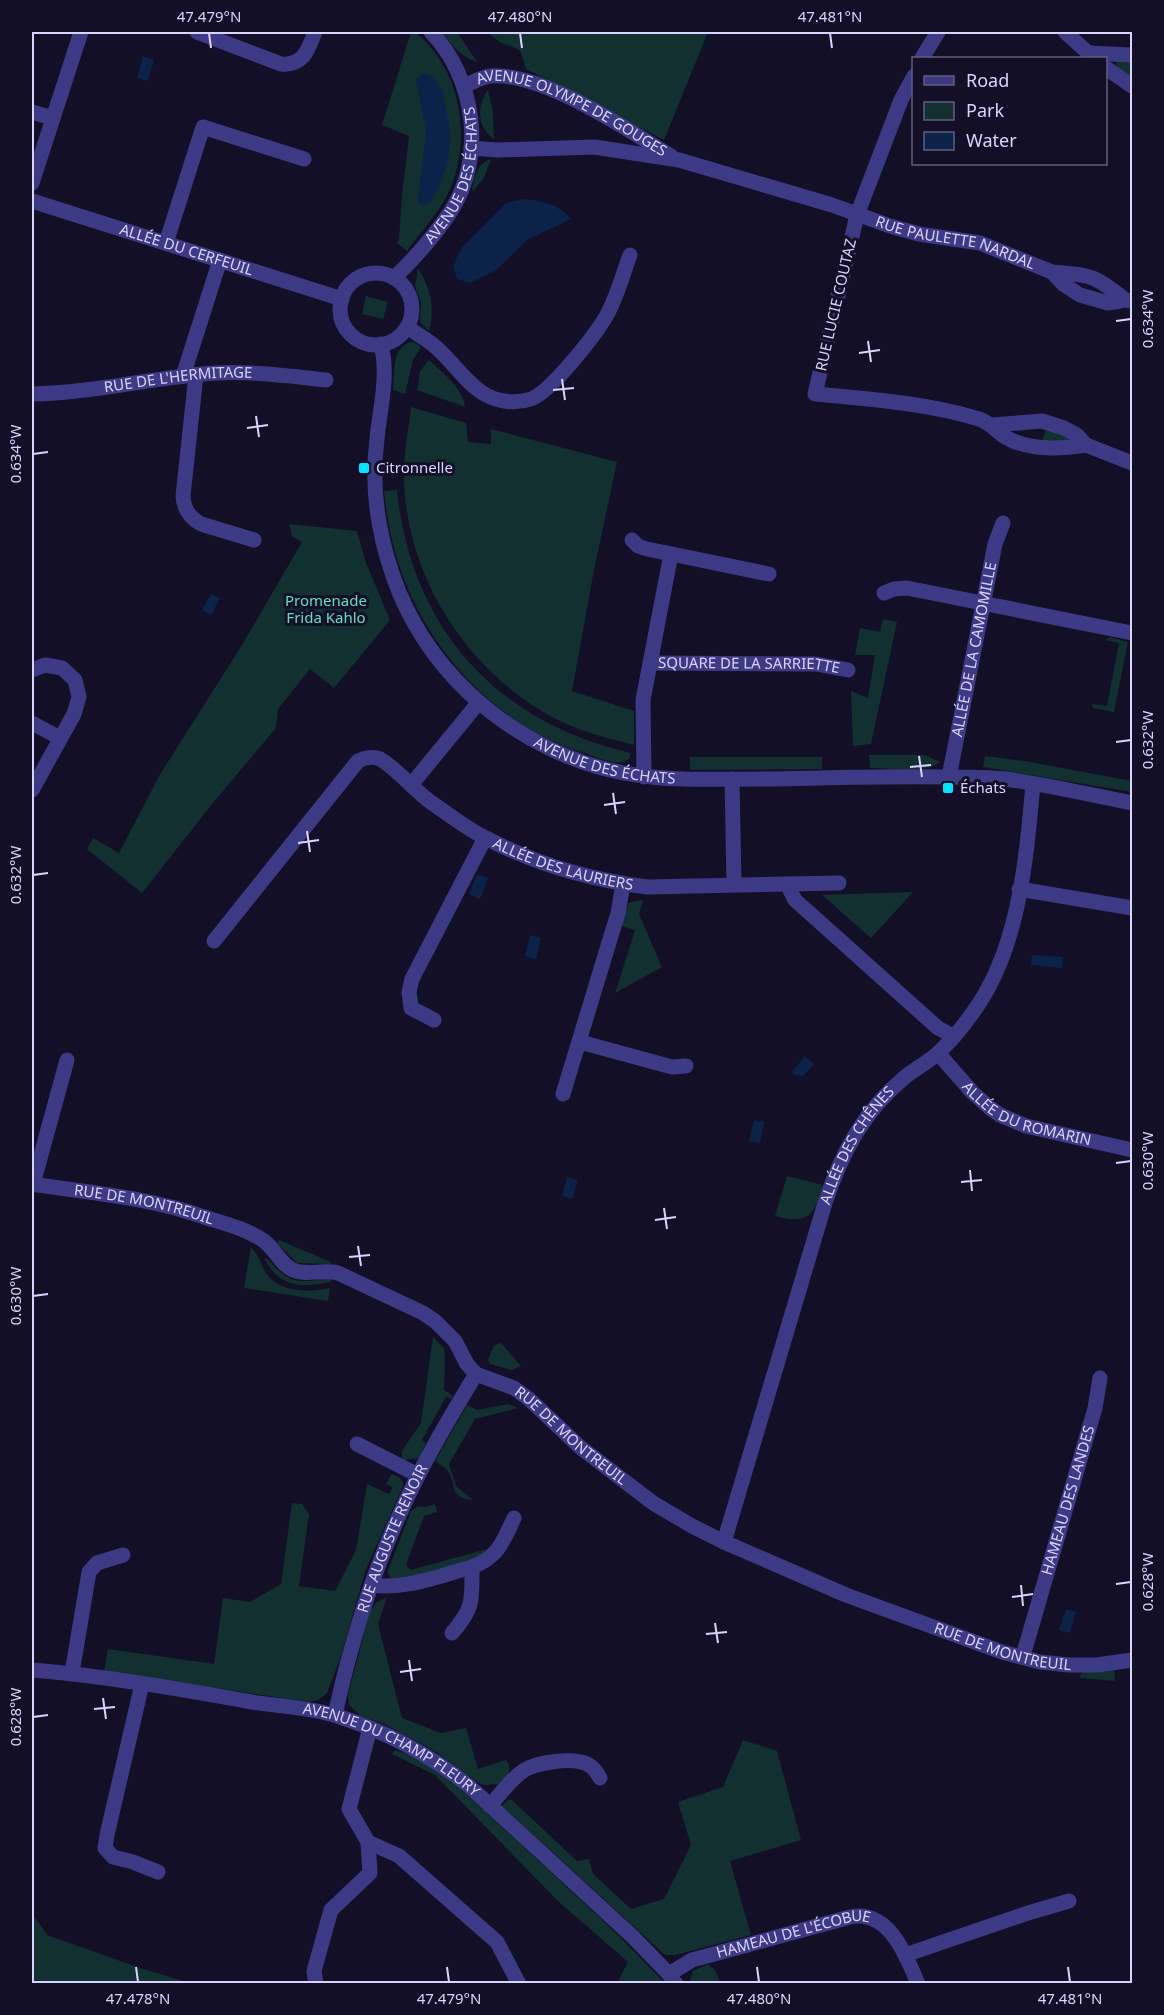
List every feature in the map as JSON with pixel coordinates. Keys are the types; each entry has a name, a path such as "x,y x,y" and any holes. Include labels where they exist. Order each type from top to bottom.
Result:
{"street":[{"path":"32,183 81,32"},
{"path":"197,32 281,64 294,63 304,57 315,32"},
{"name":"AVENUE DES ÉCHATS","path":"394,278 409,264 451,211 464,181 471,148 470,116 464,86 451,57 431,32"},
{"path":"923,57 938,32"},
{"path":"1065,32 1091,56 1132,55"},
{"path":"1107,69 1132,86"},
{"name":"AVENUE OLYMPE DE GOUGES","path":"464,86 488,76 535,83 596,112 679,160"},
{"path":"857,215 901,100 912,80"},
{"path":"32,112 53,118"},
{"path":"166,243 203,127 304,159"},
{"name":"AVENUE OLYMPE DE GOUGES","path":"471,148 497,150 594,147 679,160 832,205 857,215"},
{"name":"ALLÉE DU CERFEUIL","path":"32,201 342,299"},
{"name":"RUE PAULETTE NARDAL","path":"857,215 918,234 980,243 1052,272 1063,284 1080,295 1108,303 1129,301"},
{"name":"RUE LUCIE COUTAZ","path":"857,215 815,394 911,403 993,425"},
{"path":"407,327 438,349 474,387 487,395 512,402 531,399 544,390 572,361 600,326 614,301 630,255"},
{"path":"220,260 190,375 183,496 186,509 194,520 254,540"},
{"name":"RUE PAULETTE NARDAL","path":"1052,272 1087,275 1100,280 1129,301"},
{"path":"379,273 394,278 406,290 411,302 412,310 407,327 396,339 381,344 364,343 350,334 341,315 342,299 350,285 363,276 379,273"},
{"name":"AVENUE DES ÉCHATS","path":"381,344 386,380 376,440 375,488 377,511 387,557 403,601 428,645 454,678 501,720 551,750 599,767 644,777 1005,779 1132,803"},
{"name":"RUE DE L'HERMITAGE","path":"32,394 218,373 271,374 326,380"},
{"path":"993,425 1042,421 1077,435 1086,445 1132,463"},
{"path":"993,425 1008,439 1034,447 1066,448 1086,445"},
{"name":"ALLÉE DE LA CAMOMILLE","path":"949,777 995,544 1003,523"},
{"path":"632,540 642,548 769,574"},
{"name":"SQUARE DE LA SARRIETTE","path":"644,777 643,700 671,554"},
{"path":"884,593 907,588 1132,633"},
{"name":"SQUARE DE LA SARRIETTE","path":"650,663 816,664 848,670"},
{"path":"32,670 45,665 62,668 69,673 78,688 78,705 32,790"},
{"path":"411,785 479,702"},
{"path":"32,723 60,738"},
{"name":"ALLÉE DES LAURIERS","path":"214,941 358,761 370,757 380,759 433,804 485,838 556,867 623,884 647,887 839,883"},
{"path":"732,779 734,884"},
{"name":"ALLÉE DES CHÊNES","path":"724,1542 839,1162 872,1109 905,1077 938,1053 979,1004 995,977 1010,936 1033,784"},
{"path":"434,1020 411,1008 409,992 412,979 485,838"},
{"path":"564,1094 618,913 623,884"},
{"path":"787,884 795,900 938,1028 953,1036"},
{"path":"1019,888 1132,908"},
{"path":"580,1042 672,1067 686,1066"},
{"name":"ALLÉE DU ROMARIN","path":"938,1053 981,1100 1000,1115 1026,1126 1132,1150"},
{"path":"32,1184 67,1060"},
{"name":"RUE DE MONTREUIL","path":"32,1184 147,1202 190,1212 262,1240 288,1267 294,1270 306,1273 327,1271 352,1278 423,1313 441,1326 455,1341 466,1364 476,1374 514,1388 580,1447 653,1503 724,1542 846,1594 1002,1652 1040,1662 1069,1665 1097,1665 1132,1660"},
{"name":"RUE AUGUSTE RENOIR","path":"335,1715 371,1585 418,1474 476,1374"},
{"name":"HAMEAU DES LANDES","path":"1023,1656 1095,1408 1100,1378"},
{"path":"357,1444 418,1474"},
{"path":"371,1585 389,1587 406,1585 485,1562 507,1536 514,1518"},
{"path":"72,1673 89,1572 97,1563 123,1555"},
{"path":"453,1634 470,1609 472,1567"},
{"name":"AVENUE DU CHAMP FLEURY","path":"32,1670 72,1673 335,1715 402,1743 442,1765 469,1786 632,1936 672,1979"},
{"path":"142,1684 105,1848 113,1857 134,1862 158,1872"},
{"path":"316,1983 314,1971 331,1910 369,1873 368,1842 349,1809 370,1728"},
{"path":"490,1806 520,1773 535,1765 566,1761 583,1762 593,1768 600,1778"},
{"path":"368,1842 399,1856 497,1942 519,1983"},
{"path":"904,1955 1069,1901"},
{"name":"HAMEAU DE L'ÉCOBUE","path":"672,1979 692,1960 856,1916 870,1917 885,1926 904,1955 918,1983"}],"green space":[{"path":"411,32 415,32 430,47 443,64 452,83 458,103 461,145 457,167 447,196 407,251 397,243 409,136 382,125"},
{"path":"441,32 457,32 477,62 461,53"},
{"path":"487,32 708,32 664,140 526,69 520,50 500,42"},
{"path":"1132,58 1132,81 1116,65 1117,61"},
{"path":"488,90 493,111 494,139 484,129 480,116 481,103"},
{"path":"491,159 484,178 473,191 477,171"},
{"path":"418,268 431,298 432,314 429,331 420,322 421,302 415,286"},
{"path":"366,296 388,302 383,319 362,314"},
{"path":"414,342 421,347 413,360 405,394 393,390 394,368 401,348"},
{"path":"429,360 456,387 465,407 417,390 420,371"},
{"path":"411,407 466,423 468,442 491,444 491,429 617,462 572,691 634,711 634,745 575,728 524,699 494,675 468,647 446,616 428,582 415,546 407,509 404,463"},
{"path":"1047,427 1070,438 1069,441 1041,443"},
{"path":"397,490 406,540 420,585 442,626 469,662 501,693 539,718 583,738 631,753 629,759 612,762 547,738 515,720 486,697 460,670 437,641 418,609 403,575 391,534 384,491"},
{"name":"Promenade Frida Kahlo","path":"289,524 357,531 366,563 390,620 334,688 310,669 278,709 276,728 142,893 87,849 93,838 119,853 159,776 242,645 302,542 292,536"},
{"path":"883,619 897,622 871,744 853,746 851,691 868,698 875,655 855,655 860,628 880,632"},
{"path":"1110,637 1128,642 1114,712 1093,708 1092,704 1107,706 1119,643 1105,640"},
{"path":"869,755 925,755 940,762 934,766 917,769 870,768"},
{"path":"985,756 1132,781 1132,792 983,767"},
{"path":"690,757 822,757 822,769 690,770"},
{"path":"913,892 871,938 822,895"},
{"path":"643,900 639,914 662,967 615,993 635,930 621,926 628,903"},
{"path":"787,1176 823,1185 817,1204 803,1218 775,1216"},
{"path":"279,1240 331,1262 330,1264 297,1263 277,1243"},
{"path":"251,1247 268,1275 277,1284 299,1290 330,1288 328,1301 244,1288"},
{"path":"264,1258 268,1259 285,1276 296,1280 332,1279 330,1282 319,1284 292,1284 277,1275"},
{"path":"433,1337 444,1348 444,1390 453,1396 451,1399 446,1397 422,1440 426,1443 419,1458 404,1460 402,1451 421,1423"},
{"path":"501,1343 521,1366 512,1370 490,1364 488,1360 494,1345"},
{"path":"508,1404 518,1408 475,1419 449,1464 456,1486 473,1500 465,1499 456,1493 447,1470 435,1461 467,1405 477,1410"},
{"path":"392,1474 399,1477 403,1486 366,1569 340,1659 327,1693 318,1700 308,1702 104,1671 108,1649 214,1664 223,1598 250,1602 281,1584 292,1503 302,1504 309,1514 299,1586 335,1591 356,1550 367,1484 389,1494 393,1487 386,1484"},
{"path":"435,1504 437,1512 424,1516 406,1565 411,1570 487,1549 469,1562 430,1574 393,1581 388,1570 411,1511 418,1506 426,1507"},
{"path":"387,1597 378,1624 402,1718 441,1733 466,1728 478,1769 506,1760 509,1764 509,1773 499,1784 483,1785 433,1750 384,1724 361,1716 349,1705 348,1695 370,1611 377,1602"},
{"path":"1114,1670 1115,1681 1079,1678 1082,1672"},
{"path":"743,1740 777,1751 801,1840 730,1861 751,1935 675,1955 665,1955 502,1806 509,1799 512,1800 577,1861 589,1859 593,1874 631,1909 664,1899 691,1845 678,1802 723,1787"},
{"path":"395,1750 418,1758 460,1788 614,1931 665,1983 617,1983 628,1962 558,1901 435,1775 392,1754"},
{"path":"35,1917 47,1935 190,1983 32,1983 32,1926"},
{"path":"708,1964 714,1969 721,1983 689,1983 693,1971"}],"water":[{"path":"143,56 154,60 148,81 137,78"},
{"path":"422,73 433,76 443,91 451,137 447,166 439,188 430,203 424,205 419,204 418,199 426,131 416,80"},
{"path":"523,199 550,204 571,219 527,240 495,271 470,283 457,279 453,266 462,247 506,203"},
{"path":"211,594 220,598 211,615 202,610"},
{"path":"477,874 488,878 480,899 469,894"},
{"path":"530,935 541,938 536,959 525,956"},
{"path":"1032,955 1063,957 1062,968 1031,965"},
{"path":"805,1056 814,1064 802,1077 799,1074 797,1076 792,1072"},
{"path":"754,1120 764,1122 760,1143 749,1141"},
{"path":"567,1177 578,1180 572,1199 562,1196"},
{"path":"1066,1609 1076,1612 1070,1633 1059,1630"}],"place":[{"name":"Citronnelle","path":"364,468"},
{"name":"Échats","path":"948,788"}]}
